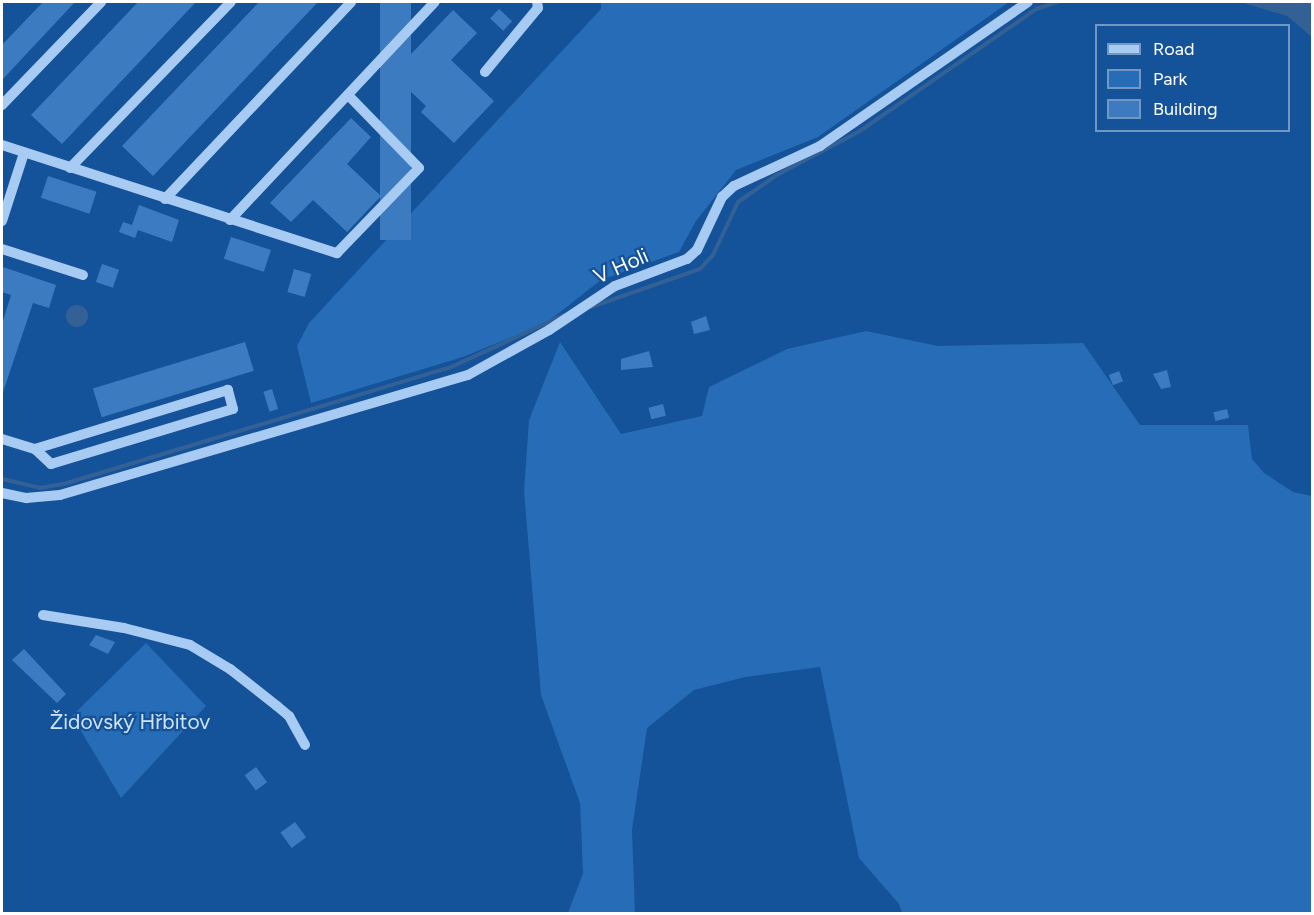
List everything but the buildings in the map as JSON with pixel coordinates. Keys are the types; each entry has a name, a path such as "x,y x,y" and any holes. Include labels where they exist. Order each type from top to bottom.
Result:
{"street":[{"path":"2,105 101,2"},
{"path":"70,168 231,2"},
{"path":"165,199 351,2"},
{"path":"230,220 435,2"},
{"path":"485,72 538,8 537,2"},
{"name":"V Holi","path":"2,493 26,498 60,495 468,375 549,330 615,286 687,259 705,236 722,197 734,186 820,146 1028,2"},
{"path":"2,145 337,253 419,168 348,95"},
{"path":"2,221 24,153"},
{"path":"2,249 83,275"},
{"path":"2,439 35,449 51,465 233,409 228,390 35,449"},
{"path":"43,615 124,628 190,645 230,669 278,706 289,716 305,745"}],"green space":[{"path":"601,2 1009,2 818,137 736,170 696,221 679,252 601,280 546,323 463,357 311,403 297,346 309,323 601,9"},
{"path":"866,331 938,346 1083,343 1140,425 1248,425 1252,459 1264,473 1293,492 1312,496 1312,913 902,913 899,904 859,858 820,667 745,677 694,690 647,728 632,830 635,913 568,913 583,873 580,803 541,695 524,491 529,420 560,342 621,434 702,416 709,387 787,349"},
{"name":"Židovský Hřbitov","path":"146,643 206,706 121,798 72,716"}],"shaded area":[{"path":"1240,2 1312,2 1312,37 1287,16"},
{"path":"77,305 85,308 88,316 85,324 77,327 69,324 66,316 69,308"}],"waterway":[{"path":"591,307 700,269 713,255 738,202 777,175 860,131 1036,9 1058,2"},
{"path":"2,479 40,488 67,483 449,368 564,315"}]}
